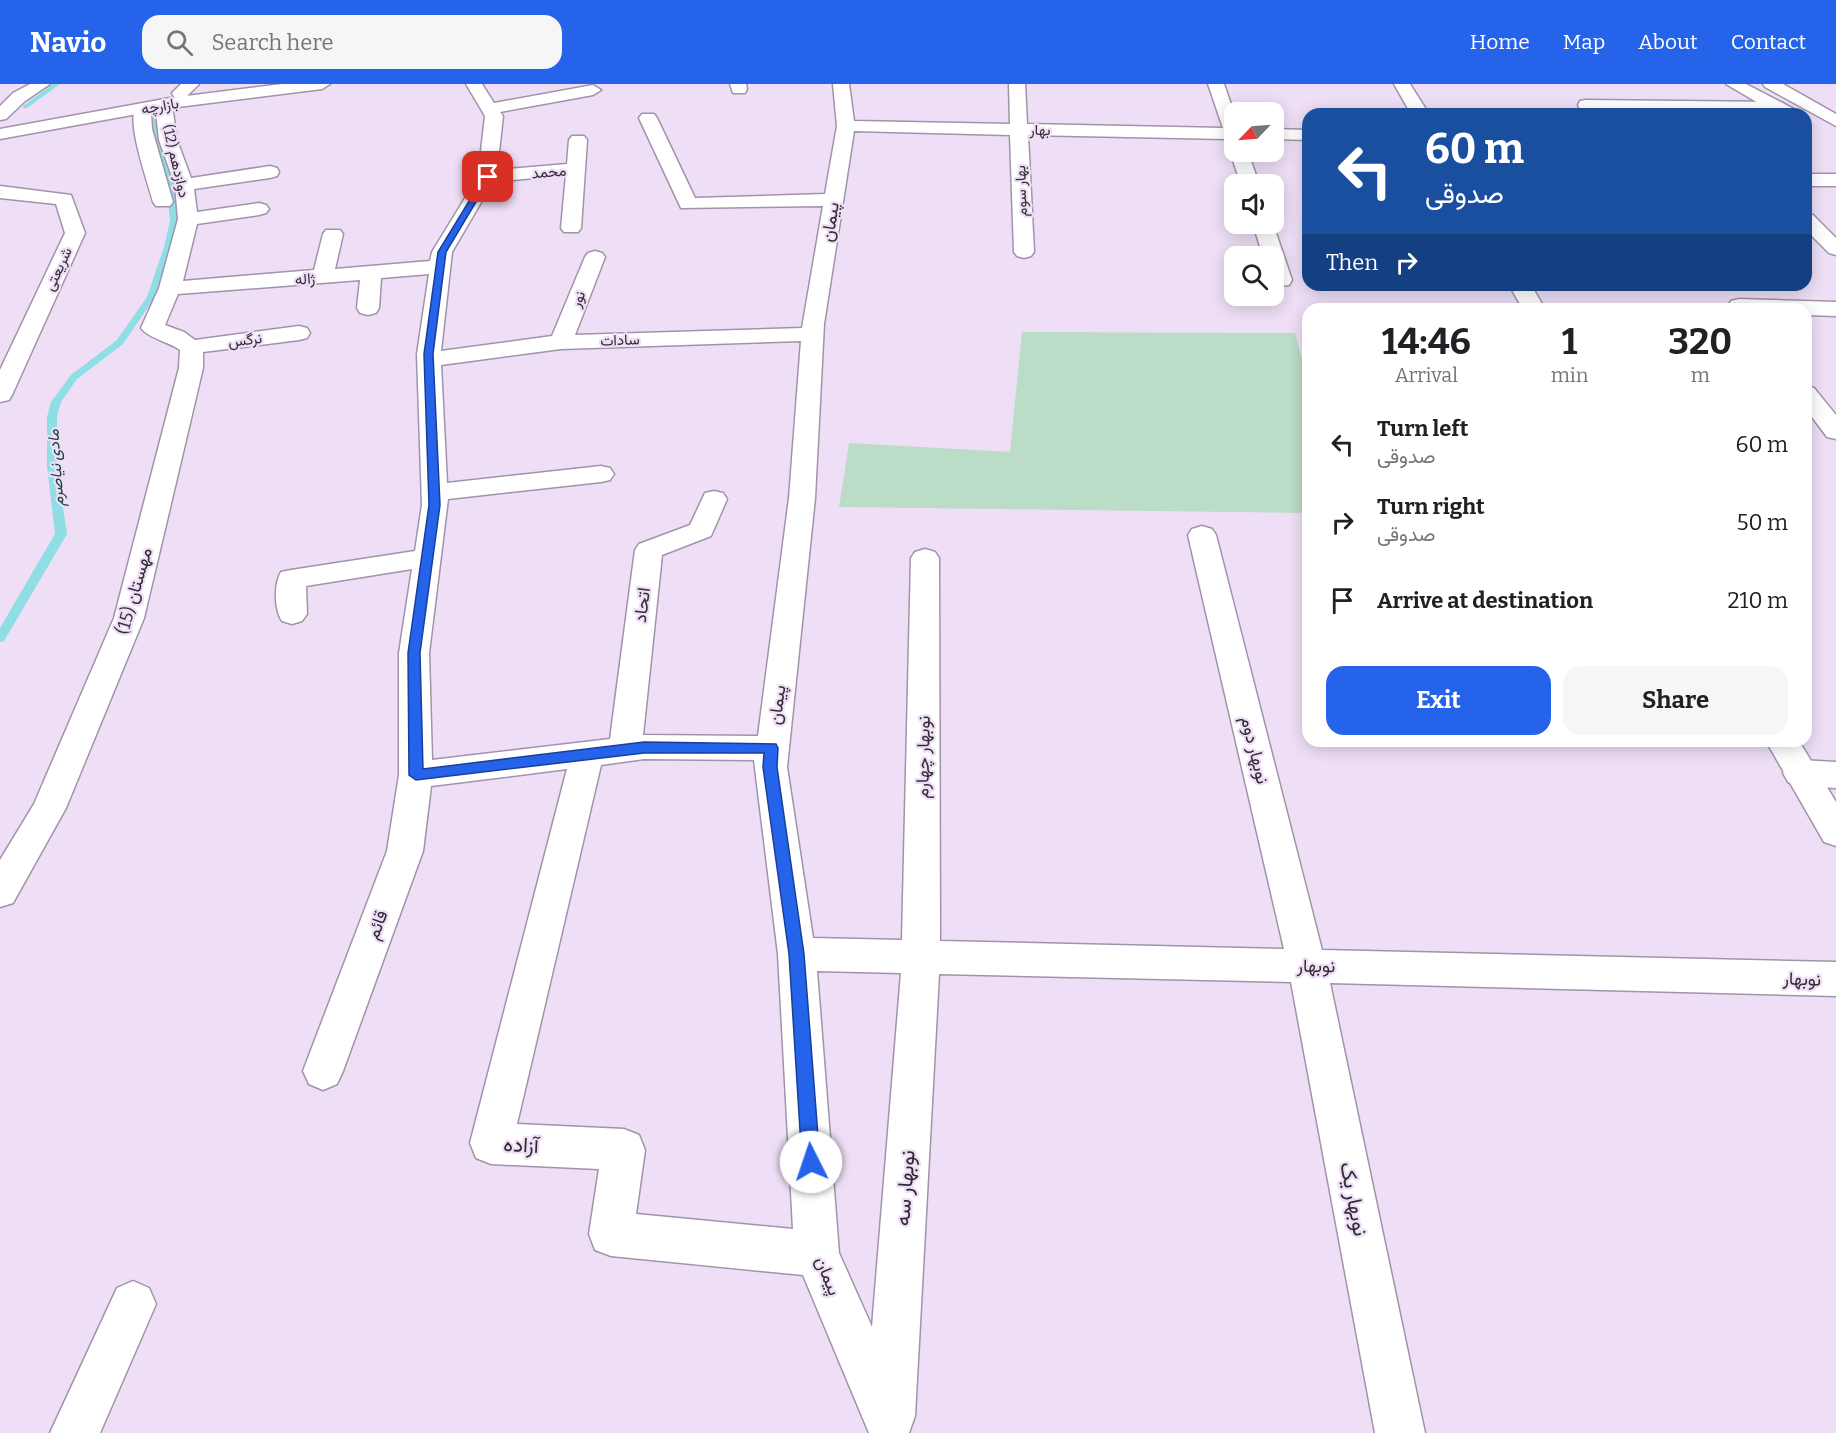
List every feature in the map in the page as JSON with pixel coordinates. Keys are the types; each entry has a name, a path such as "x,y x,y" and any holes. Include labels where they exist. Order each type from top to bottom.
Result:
{"street":[{"path":"0,115 19,97 42,84"},
{"name":"بازارچه","path":"0,125 186,88 245,84"},
{"name":"بازارچه","path":"0,134 153,106 322,84"},
{"path":"474,84 494,116 488,177"},
{"name":"پیمان","path":"841,84 846,126 812,334 802,498 770,767 797,954 817,1254 890,1427"},
{"name":"بهار سوم","path":"1017,84 1024,252"},
{"path":"1216,84 1224,106"},
{"path":"1402,84 1416,108"},
{"path":"1734,84 1778,108"},
{"path":"1771,84 1836,121"},
{"path":"1574,91 1587,108"},
{"path":"490,108 594,92"},
{"name":"دوازدهم (12)","path":"163,202 143,129 142,110 164,105 168,140 184,184 188,219 170,288 152,328 176,337 191,346"},
{"path":"648,118 688,204 833,200"},
{"path":"1812,125 1836,137"},
{"name":"بهار","path":"846,126 1224,134"},
{"path":"1284,134 1302,135"},
{"name":"محمد","path":"571,228 578,140"},
{"name":"محمد","path":"488,177 574,169"},
{"path":"184,184 270,172"},
{"name":"قائم","path":"323,1071 405,851 416,775 414,653 435,492 429,360 440,267 442,252 488,177"},
{"path":"1812,180 1836,180"},
{"name":"شریعتی","path":"0,192 64,199 75,233 0,395"},
{"path":"188,219 259,208"},
{"path":"1812,225 1836,249"},
{"path":"323,277 333,234"},
{"name":"نور","path":"561,342 595,257"},
{"name":"ژاله","path":"170,288 440,267"},
{"path":"368,308 371,273"},
{"path":"1812,307 1836,309"},
{"name":"نرگس","path":"191,346 299,333"},
{"name":"سادات","path":"429,360 561,342 812,334"},
{"name":"مهستان (15)","path":"0,892 49,808 129,618 191,368 191,346"},
{"path":"1812,401 1836,432"},
{"path":"435,492 602,474"},
{"name":"اتحاد","path":"625,750 649,550 701,530 714,499"},
{"name":"نوبهار دوم","path":"1202,536 1307,965"},
{"path":"292,614 291,579 427,558"},
{"name":"نوبهار چهارم","path":"921,955 925,558"},
{"path":"416,775 644,747 772,748"},
{"path":"1785,747 1836,832"},
{"name":"آزاده","path":"587,754 491,1143 624,1150 611,1234 817,1254"},
{"path":"1800,773 1836,775"},
{"name":"نوبهار","path":"797,954 921,955 1836,979"},
{"name":"نوبهار سه","path":"890,1427 921,955"},
{"name":"نوبهار یک","path":"1307,965 1400,1433"},
{"path":"75,1433 133,1304"}],"green space":[{"path":"1022,332 1295,333 1302,359 1302,513 839,507 849,443 1010,452"}],"waterway":[{"path":"25,107 57,84"},
{"name":"مادی نیاصرم","path":"0,638 61,534 52,466 52,417 56,402 74,377 120,342 151,297 168,247 174,221 171,190 158,150 154,110"}],"route":[{"path":"488,177 442,252 429,354 435,505 414,653 416,775 644,747 772,748 770,767 797,954 811,1162"}]}
